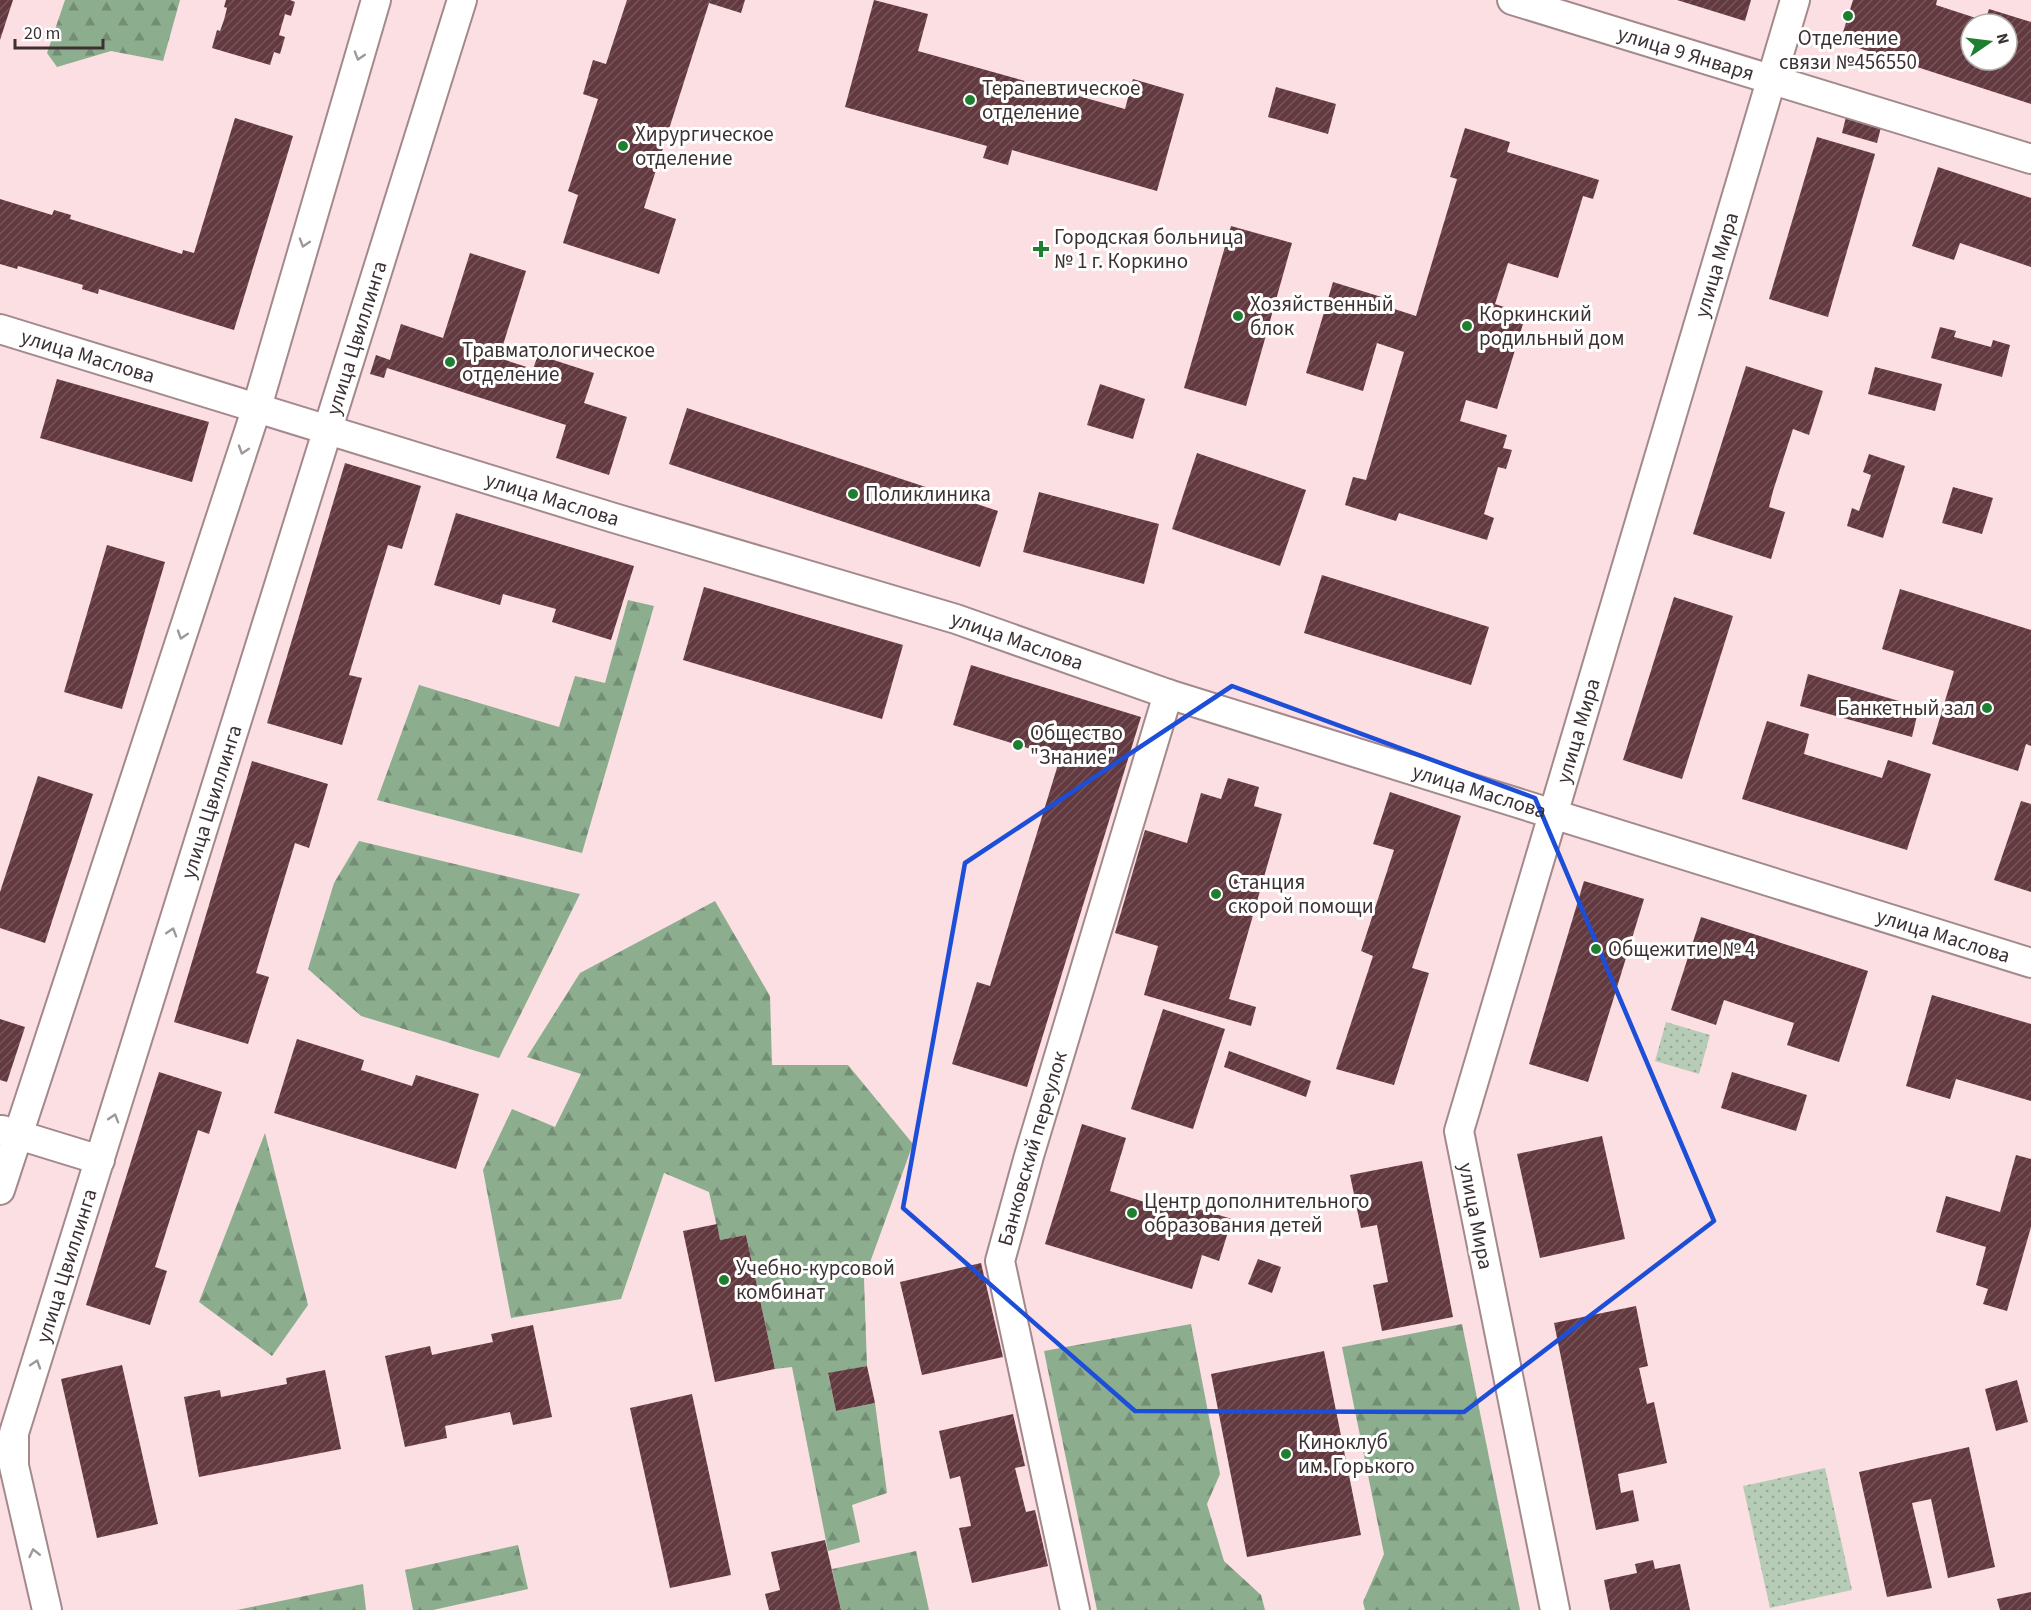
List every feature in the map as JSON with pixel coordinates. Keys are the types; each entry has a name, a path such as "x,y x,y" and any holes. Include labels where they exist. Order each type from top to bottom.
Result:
{"street":[{"path":"0,1190 9,1133 257,407 376,0"},
{"name":"улица Цвиллинга","path":"47,1610 14,1466 14,1433 462,0"},
{"name":"улица 9 Января","path":"1512,0 2031,159"},
{"name":"улица Мира","path":"1555,1610 1459,1131 1551,814 1796,0"},
{"name":"улица Маслова","path":"0,329 956,620 1168,694 2031,963"},
{"name":"Банковский переулок","path":"1075,1610 1000,1262 1029,1156 1168,694"},
{"path":"9,1133 100,1160"}],"highlighted area":[{"path":"1232,686 1535,798 1714,1221 1464,1412 1135,1411 903,1208 965,863"}],"green space":[{"path":"65,0 180,0 163,61 111,51 57,67 47,53"},
{"path":"628,600 654,606 582,853 377,800 419,685 559,727 575,676 605,683"},
{"path":"359,841 580,894 499,1058 361,1016 308,969 334,883"},
{"path":"715,901 770,996 772,1065 848,1065 913,1144 864,1279 867,1366 828,1374 836,1411 875,1403 887,1493 852,1505 860,1542 828,1551 792,1367 775,1369 746,1235 720,1240 709,1192 664,1173 621,1299 511,1318 483,1170 512,1109 555,1127 581,1074 527,1057 580,973"},
{"path":"1666,1022 1710,1035 1699,1074 1655,1061"},
{"path":"265,1133 308,1305 272,1356 199,1302"},
{"path":"1191,1324 1220,1474 1207,1504 1224,1561 1261,1595 1265,1610 1097,1610 1044,1351"},
{"path":"1462,1324 1520,1610 1365,1610 1363,1602 1384,1554 1342,1347"},
{"path":"1825,1468 1852,1590 1770,1608 1743,1486"},
{"path":"518,1545 528,1589 433,1610 413,1610 405,1570"},
{"path":"916,1551 929,1610 841,1610 832,1569"},
{"path":"363,1584 366,1610 237,1610"}],"building":[{"path":"0,0 13,0 0,40"},
{"path":"226,0 290,0 295,2 291,16 285,14 279,35 285,37 280,54 274,52 270,65 212,48 217,30 220,31 224,20"},
{"name":"Хирургическое отделение","path":"627,0 745,0 741,13 709,3 644,208 676,219 659,274 563,243 578,195 568,191 598,99 583,94 593,60 606,64"},
{"name":"Терапевтическое отделение","path":"874,0 928,14 918,51 1125,109 1133,79 1184,94 1157,191 1012,150 1008,165 983,158 987,146 845,107"},
{"path":"1677,0 1751,0 1745,21"},
{"path":"1853,0 1937,0 1936,5 1959,13 1959,72 2019,72 2019,18 2031,22 2031,104 1840,42"},
{"path":"1276,87 1336,104 1328,134 1268,117"},
{"path":"1846,117 1881,127 1877,143 1842,133"},
{"path":"235,118 293,136 234,330 99,289 98,294 82,289 83,285 18,266 17,269 0,264 0,199 52,215 54,210 71,215 70,219 182,254 183,250 194,253"},
{"name":"Коркинский родильный дом","path":"1465,128 1510,142 1507,152 1599,180 1593,199 1583,196 1558,278 1508,263 1495,304 1526,314 1497,409 1466,400 1460,421 1507,435 1503,448 1512,450 1506,469 1498,467 1484,514 1494,518 1487,540 1399,513 1396,521 1345,505 1353,477 1366,480 1404,352 1377,343 1363,391 1306,373 1333,282 1388,299 1385,306 1416,316 1457,179 1450,177"},
{"path":"1817,137 1875,154 1828,317 1769,299"},
{"path":"1938,167 2031,198 2031,267 1960,243 1954,260 1912,246"},
{"name":"Хозяйственный блок","path":"1231,226 1292,243 1246,406 1184,388"},
{"name":"Травматологическое отделение","path":"470,253 526,271 499,358 533,369 538,355 594,373 584,403 627,417 609,475 556,458 566,425 387,368 384,378 370,374 376,355 390,360 401,324 443,338"},
{"path":"1940,327 1956,331 1954,337 1991,347 1993,340 2010,345 2002,377 1931,358"},
{"path":"1746,366 1823,391 1809,435 1793,429 1773,491 1769,507 1785,512 1771,559 1693,534"},
{"path":"1875,367 1942,384 1935,411 1868,394"},
{"path":"57,379 209,422 192,482 40,438"},
{"path":"1100,384 1145,399 1133,439 1087,425"},
{"name":"Поликлиника","path":"687,408 998,511 980,567 669,464"},
{"path":"1197,453 1306,490 1280,566 1172,529"},
{"path":"1869,454 1905,466 1883,538 1847,526 1852,508 1859,511 1871,475 1863,472"},
{"path":"345,463 421,486 402,549 388,545 349,675 362,678 342,745 267,723"},
{"path":"1953,487 1993,498 1982,534 1942,523"},
{"path":"1039,492 1159,524 1144,584 1023,552"},
{"path":"456,513 634,566 611,640 552,622 556,609 503,594 500,605 434,585"},
{"path":"107,545 165,562 122,709 64,692"},
{"path":"1322,575 1489,627 1471,685 1304,633"},
{"path":"704,587 903,645 882,719 683,660"},
{"name":"Банкетный зал","path":"1900,589 2031,630 2031,746 2026,744 2018,771 1932,744 1954,671 1882,649"},
{"path":"1674,597 1733,616 1682,779 1623,760"},
{"path":"971,665 1141,717 1027,1087 952,1064 977,982 990,986 1060,758 953,725"},
{"path":"1808,674 1919,707 1912,737 1800,706"},
{"path":"1767,721 1809,734 1804,754 1882,778 1888,760 1931,774 1907,850 1742,799"},
{"path":"252,761 328,784 309,848 295,843 256,973 269,977 248,1044 174,1022"},
{"path":"38,776 93,794 45,943 0,928 0,892"},
{"name":"Станция скорой помощи","path":"1228,778 1259,787 1254,806 1282,814 1229,999 1256,1007 1251,1026 1144,995 1158,946 1115,933 1145,830 1187,843 1201,793 1221,799"},
{"path":"1390,792 1461,816 1412,968 1429,973 1394,1085 1336,1069 1373,956 1361,951 1394,850 1373,844"},
{"path":"2021,801 2031,804 2031,892 1994,880"},
{"name":"Общежитие № 4","path":"1584,881 1644,899 1588,1082 1529,1064"},
{"path":"1701,917 1868,971 1839,1062 1787,1045 1794,1023 1724,1000 1716,1025 1671,1010"},
{"path":"1932,995 2031,1024 2031,1101 1956,1079 1950,1099 1906,1086"},
{"path":"1163,1009 1225,1029 1193,1129 1131,1109"},
{"path":"0,1019 25,1027 7,1082 0,1080"},
{"path":"297,1039 364,1060 361,1070 412,1086 416,1075 479,1094 456,1169 274,1113"},
{"path":"1229,1051 1311,1081 1306,1097 1224,1067"},
{"path":"159,1072 222,1092 209,1134 198,1130 155,1267 167,1271 150,1325 86,1305"},
{"path":"1732,1072 1807,1095 1796,1131 1721,1108"},
{"name":"Центр дополнительного образования детей","path":"1082,1124 1126,1138 1110,1191 1157,1206 1159,1197 1232,1219 1219,1261 1202,1255 1192,1289 1045,1244"},
{"path":"1602,1136 1625,1239 1540,1258 1517,1154"},
{"path":"2016,1155 2031,1159 2031,1227 2007,1311 1983,1304 1988,1289 1976,1285 1986,1247 1936,1232 1946,1196 2000,1212"},
{"path":"1422,1161 1453,1317 1382,1331 1373,1285 1388,1282 1377,1225 1361,1228 1350,1175"},
{"name":"Учебно-курсовой комбинат","path":"717,1224 720,1240 746,1235 775,1369 715,1382 683,1231"},
{"path":"1258,1259 1281,1267 1272,1293 1248,1284"},
{"path":"981,1263 1003,1357 922,1375 900,1282"},
{"path":"1636,1306 1648,1366 1639,1368 1647,1404 1654,1402 1667,1463 1618,1474 1621,1493 1633,1490 1639,1521 1596,1530 1554,1323"},
{"path":"533,1325 552,1417 513,1425 510,1412 445,1426 447,1438 405,1447 385,1356 430,1346 432,1355 493,1342 491,1334"},
{"name":"Киноклуб им. Горького","path":"1324,1351 1361,1535 1247,1557 1211,1374"},
{"path":"122,1365 158,1524 97,1538 61,1379"},
{"path":"867,1366 875,1403 836,1411 828,1373"},
{"path":"325,1370 341,1449 199,1477 184,1397 220,1390 221,1397 287,1384 286,1378"},
{"path":"2017,1380 2028,1422 1996,1431 1985,1389"},
{"path":"692,1394 731,1575 670,1588 630,1408"},
{"path":"1013,1414 1025,1466 1015,1468 1026,1512 1035,1510 1048,1566 972,1583 959,1528 971,1526 960,1476 950,1479 939,1431"},
{"path":"1969,1447 1995,1567 1948,1578 1931,1499 1912,1503 1932,1588 1887,1597 1859,1472"},
{"path":"825,1540 841,1610 769,1610 765,1594 780,1590 771,1552"},
{"path":"1653,1560 1655,1569 1680,1564 1690,1610 1610,1610 1604,1580 1637,1573 1635,1564"},
{"path":"2031,1592 2031,1610 2000,1610 1997,1599"}],"place":[{"name":"Отделение связи №456550","path":"1848,16"},
{"name":"Терапевтическое отделение","path":"970,100"},
{"name":"Хирургическое отделение","path":"623,146"},
{"name":"Городская больница № 1 г. Коркино","path":"1041,249"},
{"name":"Хозяйственный блок","path":"1238,316"},
{"name":"Коркинский родильный дом","path":"1467,326"},
{"name":"Травматологическое отделение","path":"450,362"},
{"name":"Поликлиника","path":"853,494"},
{"name":"Банкетный зал","path":"1987,708"},
{"name":"Общество \"Знание\"","path":"1018,745"},
{"name":"Станция скорой помощи","path":"1216,894"},
{"name":"Общежитие № 4","path":"1596,949"},
{"name":"Центр дополнительного образования детей","path":"1132,1213"},
{"name":"Учебно-курсовой комбинат","path":"724,1280"},
{"name":"Киноклуб им. Горького","path":"1286,1454"}]}
